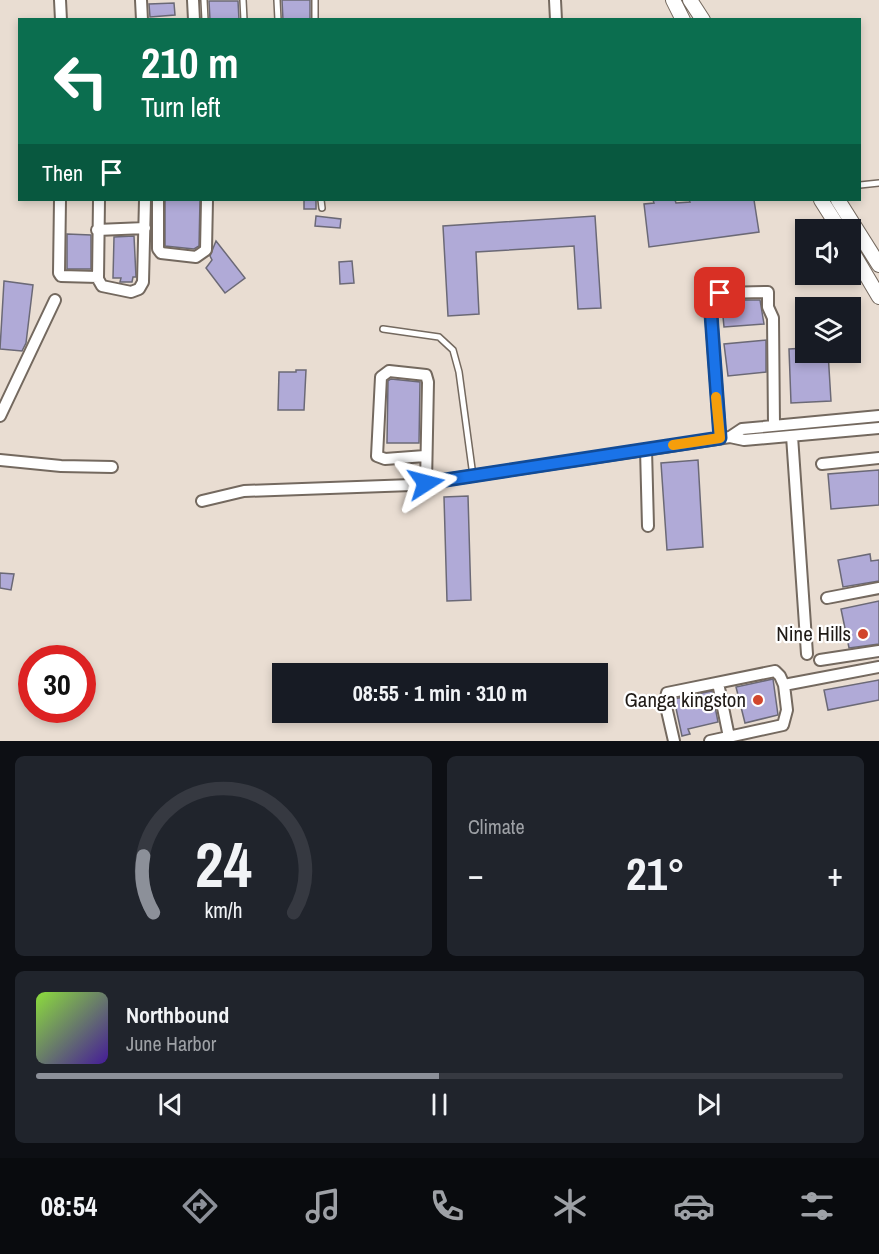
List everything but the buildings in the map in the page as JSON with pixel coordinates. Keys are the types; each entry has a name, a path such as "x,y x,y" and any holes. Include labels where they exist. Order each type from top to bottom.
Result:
{"street":[{"path":"60,0 61,18"},
{"path":"141,0 142,18"},
{"path":"193,0 194,18"},
{"path":"555,0 556,18"},
{"path":"673,0 682,18"},
{"path":"690,0 702,18"},
{"path":"60,201 59,273 61,276 98,277"},
{"path":"99,201 98,277 102,286 130,292 139,289 143,282 145,201"},
{"path":"158,201 158,249 161,253 196,257 206,250 207,201"},
{"path":"822,201 833,219"},
{"path":"839,201 879,264"},
{"path":"97,230 145,228"},
{"path":"861,267 879,297"},
{"path":"725,437 711,314 720,293 768,292 768,307 773,318 774,425"},
{"path":"0,416 55,300"},
{"path":"425,456 385,459 377,456 381,377 384,373 389,371 413,372 426,375 428,382 426,483"},
{"path":"202,501 244,491 426,483 725,437 742,429 879,416"},
{"path":"725,437 744,441 879,428"},
{"path":"792,436 807,654"},
{"path":"646,449 648,526"},
{"path":"822,464 879,458"},
{"path":"0,460 61,466 112,467"},
{"path":"827,598 879,588"},
{"path":"820,660 879,651"},
{"path":"784,685 879,667"},
{"path":"674,741 664,702 667,693 775,671 784,685 787,710 783,725 710,741"},
{"path":"718,683 729,737"}],"lane":[{"path":"204,0 205,18"},
{"path":"243,0 244,18"},
{"path":"277,0 278,18"},
{"path":"315,0 315,18"},
{"path":"861,185 879,183"},
{"path":"321,201 322,208"},
{"path":"383,329 439,337 453,350 459,372 473,476"}],"slow traffic":[{"path":"673,445 720,438 716,397"}],"place":[{"name":"Nine Hills","path":"863,634"},
{"name":"Ganga kingston","path":"758,700"}],"route":[{"path":"426,483 720,438 711,314 720,293"}]}
